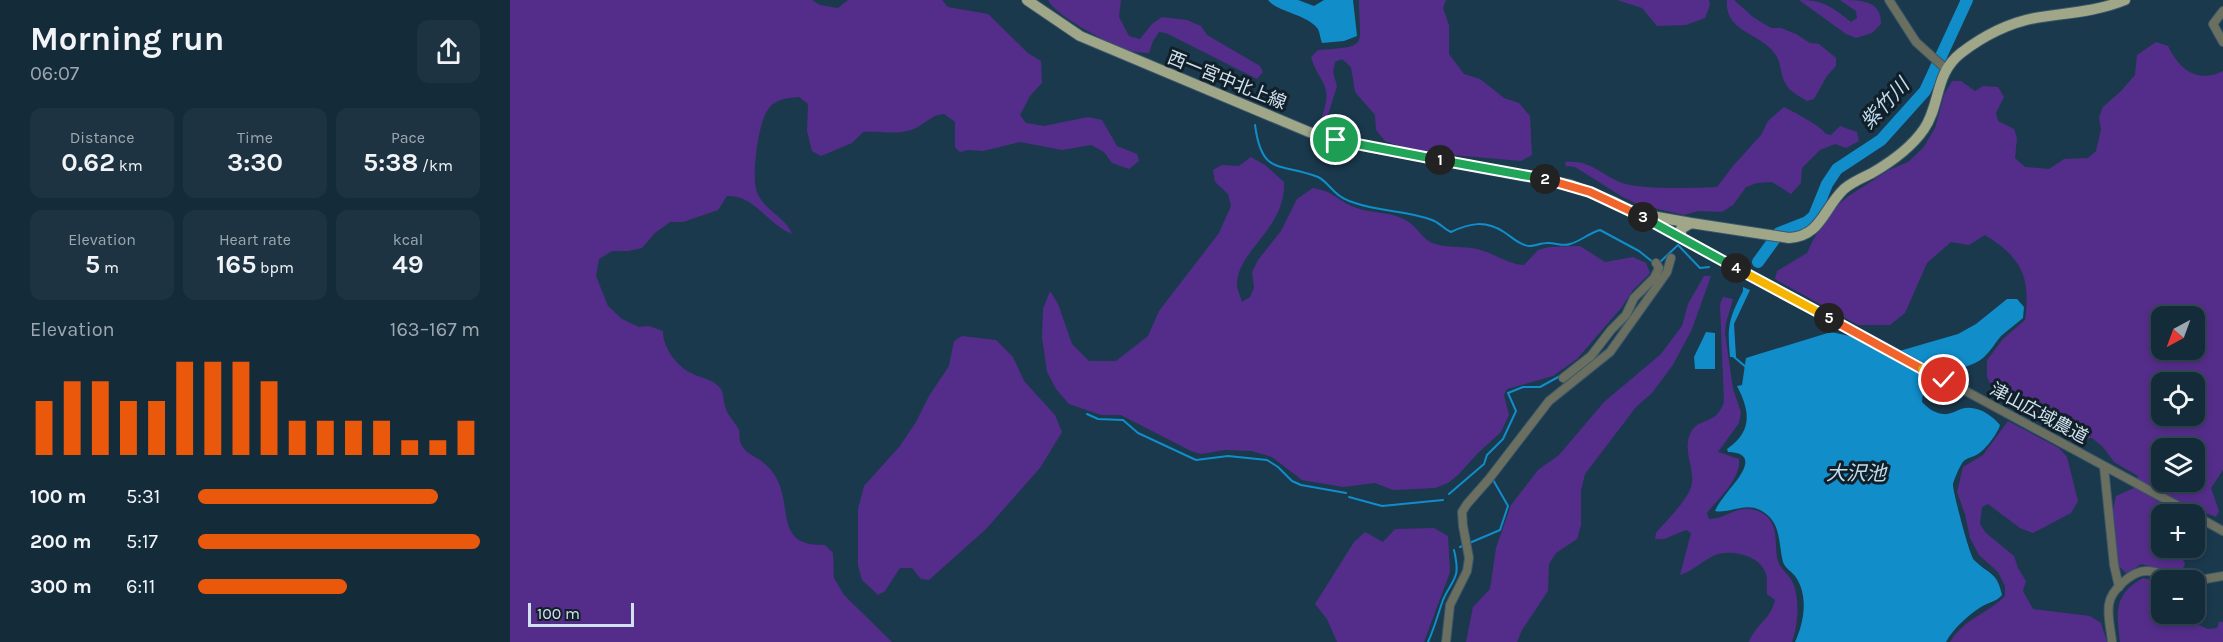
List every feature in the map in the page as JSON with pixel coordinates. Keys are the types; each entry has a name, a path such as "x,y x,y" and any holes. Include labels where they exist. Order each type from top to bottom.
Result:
{"main road":[{"name":"西一宮中北上線","path":"1027,0 1080,36 1309,132 1365,146 1571,185 1614,202 1681,237"},
{"path":"1636,214 1777,236 1798,237 1811,232 1842,191 1888,163 1914,142 1930,120 1943,67 1961,53 1994,32 2029,20 2079,12 2125,0"},
{"path":"1681,237 1681,229 1691,223"}],"street":[{"path":"1889,0 1916,42 1943,67"},
{"path":"2223,11 2213,24 2223,42"},
{"name":"津山広域農道","path":"1681,237 2173,504"},
{"path":"1446,642 1450,605 1467,571 1469,558 1462,512 1549,401 1610,352 1667,272 1671,258"},
{"path":"1563,378 1590,356 1626,315 1634,297 1654,278 1659,268 1656,263"},
{"path":"2104,467 2114,565 2119,588"},
{"name":"津山広域農道","path":"2205,521 2223,531"},
{"path":"2112,642 2109,604 2119,588 2133,575 2147,571 2151,572"},
{"path":"2205,579 2223,576"}],"shaded area":[{"path":"510,0 812,0 820,5 838,8 848,0 942,0 948,7 988,14 1028,53 1041,61 1042,83 1030,96 1020,115 1026,123 1044,126 1088,117 1102,120 1117,146 1137,154 1139,161 1129,169 1112,163 1104,152 1091,145 1062,150 1020,142 983,151 960,152 955,147 955,122 944,114 905,131 863,132 852,143 821,156 812,151 807,131 808,104 799,97 785,99 773,104 764,118 758,139 755,185 760,199 785,223 792,234 783,230 745,200 727,196 718,210 683,222 670,222 655,233 642,248 612,251 599,259 596,276 608,306 622,319 639,327 649,326 663,331 665,344 676,362 687,371 712,381 721,389 724,404 739,430 743,447 765,464 775,476 781,490 786,517 796,538 807,543 825,545 833,553 834,578 844,595 892,642 510,642"},
{"path":"1048,0 1121,0 1119,17 1129,36 1140,39 1152,24 1162,17 1187,20 1201,26 1207,35 1260,66 1263,72 1257,79 1166,33 1159,32 1149,53 1131,51 1073,22 1053,7"},
{"path":"1359,0 1446,0 1443,8 1449,25 1449,54 1464,74 1480,79 1504,98 1519,103 1530,116 1532,155 1521,161 1453,155 1405,148 1385,141 1376,130 1375,115 1355,92 1351,67 1342,59 1335,62 1333,72 1337,86 1327,118 1322,116 1326,90 1311,57 1318,50 1347,47 1358,41 1360,35"},
{"path":"1617,0 1709,0 1710,5 1705,18 1686,25 1657,26 1642,8"},
{"path":"1727,0 1734,0 1753,17 1771,28 1781,28 1810,43 1819,44 1836,58 1836,66 1827,76 1814,99 1807,101 1789,89 1782,76 1777,57 1763,42 1732,20"},
{"path":"1799,0 1815,1 1827,5 1851,22 1857,18 1856,11 1840,0 1862,1 1878,10 1881,24 1872,33 1856,38 1846,34"},
{"path":"2156,42 2168,46 2183,67 2190,72 2205,76 2223,71 2223,470 2211,488 2219,511 2216,517 2205,513 2205,504 2151,504 2151,558 2182,558 2185,563 2183,569 2163,570 2141,564 2127,574 2119,566 2113,509 2116,496 2134,488 2138,476 2114,462 2103,447 2092,438 2072,439 2014,407 1995,392 1987,377 1987,360 2003,339 2025,320 2027,305 2025,280 2021,270 1998,243 1985,235 1969,245 1951,242 1927,263 1905,313 1890,325 1858,325 1775,279 1777,271 1807,253 1814,238 1834,209 1847,197 1889,170 1908,162 1923,148 1935,128 1944,95 1952,81 1961,81 1975,91 1983,86 1998,87 2004,97 1996,113 1998,121 2014,129 2017,138 2015,158 2025,167 2049,169 2064,159 2088,158 2096,151 2101,129 2099,117 2103,107 2135,75 2137,55"},
{"path":"1784,107 1813,123 1826,134 1831,135 1840,126 1857,132 1859,141 1846,148 1835,144 1820,150 1802,168 1801,183 1791,194 1772,182 1757,183 1746,187 1733,205 1722,212 1698,211 1684,215 1637,204 1575,167 1566,166 1565,162 1582,163 1622,183 1642,187 1717,187 1761,135 1768,121"},
{"path":"1251,157 1265,165 1284,182 1283,198 1278,213 1239,271 1237,286 1242,302 1250,297 1254,288 1252,272 1258,260 1281,231 1297,199 1313,188 1330,193 1354,207 1401,218 1435,244 1477,249 1512,263 1524,265 1538,250 1549,247 1580,246 1605,262 1633,257 1646,263 1650,273 1633,290 1622,307 1577,359 1553,376 1507,389 1504,395 1509,415 1501,432 1458,475 1448,483 1435,488 1393,490 1375,483 1343,487 1302,480 1272,457 1252,451 1225,450 1201,454 1121,415 1101,415 1069,404 1056,389 1047,372 1042,337 1043,309 1050,291 1058,304 1072,344 1089,361 1116,361 1148,336 1159,311 1219,233 1231,206 1228,194 1215,182 1213,170 1222,165 1239,166"},
{"path":"1704,276 1711,276 1692,329 1673,365 1652,393 1636,407 1585,474 1581,490 1581,525 1577,539 1556,553 1549,564 1548,591 1522,630 1517,642 1466,642 1473,607 1490,589 1496,548 1511,505 1538,470 1559,455 1604,402 1661,354 1682,326 1688,304"},
{"path":"1723,297 1733,299 1725,333 1733,389 1741,412 1739,423 1718,452 1739,459 1739,466 1733,481 1707,513 1709,519 1722,517 1738,510 1751,509 1766,515 1771,521 1779,564 1792,580 1797,597 1797,620 1792,642 1749,642 1770,612 1775,600 1767,594 1766,574 1758,562 1735,553 1720,554 1680,575 1691,533 1686,530 1664,539 1655,539 1656,533 1690,489 1692,477 1688,445 1691,432 1698,424 1717,415 1724,402 1720,304"},
{"path":"962,336 996,340 1013,357 1024,381 1055,415 1062,432 1040,468 986,529 929,580 921,579 912,568 900,568 885,591 878,595 862,580 858,565 858,509 864,486 900,446 916,422 929,396 949,366 954,341"},
{"path":"2008,421 2059,448 2067,457 2078,501 2071,513 2033,533 2020,528 1988,504 1982,507 1980,524 1986,533 2014,556 2026,581 2023,591 2033,609 2090,616 2101,623 2107,642 1950,642 1962,627 2005,596 2005,586 1998,572 1979,555 1970,538 1957,492 1963,467 1983,455"},
{"path":"1434,528 1448,536 1450,572 1424,642 1337,642 1327,619 1315,604 1354,542 1365,532 1383,542 1395,529"},
{"path":"2143,578 2151,580 2151,624 2196,624 2208,629 2217,628 2219,622 2223,622 2223,642 2120,642 2119,605 2122,597"}],"water":[{"path":"1268,0 1298,0 1314,6 1324,0 1353,0 1357,36 1344,41 1322,43 1318,29 1313,24"},
{"path":"1743,287 1750,290 1734,324 1736,357 1730,357 1730,322"},
{"name":"大沢池","path":"2007,299 2017,299 2024,307 2023,318 2001,336 1983,358 1937,378 1929,384 1922,402 1931,410 1943,414 1966,408 1977,409 1992,417 2000,425 1984,449 1963,461 1953,484 1972,556 1979,565 1995,577 2002,595 1966,618 1946,642 1795,642 1803,618 1804,600 1795,576 1783,562 1776,526 1767,515 1754,508 1715,511 1743,471 1745,464 1744,458 1739,454 1728,452 1727,449 1741,435 1747,420 1745,404 1737,386 1742,385 1746,358 1831,332 1859,338 1889,354 1958,334 1976,324"},
{"path":"1706,332 1715,333 1715,369 1695,369 1694,357"}],"waterway":[{"name":"紫竹川","path":"1758,262 1779,233 1807,222 1814,216 1827,184 1837,169 1881,140 1925,91 1967,0"},
{"path":"1255,125 1262,153 1268,160 1283,168 1318,177 1339,196 1352,202 1423,217 1435,221 1451,232 1471,225 1484,224 1497,228 1529,246 1545,243 1567,245 1600,230 1639,251 1654,263"},
{"path":"1659,263 1678,245 1700,268 1709,267"},
{"path":"1733,356 1747,368"},
{"path":"1449,494 1484,464 1487,455 1503,439 1516,411 1508,393 1523,387 1540,387 1560,376"},
{"path":"1087,414 1098,419 1123,420 1138,433 1196,460 1228,456 1267,460 1292,481 1301,485 1346,493"},
{"path":"1460,547 1500,530 1508,506 1492,478"},
{"path":"1349,497 1382,506 1443,500"},
{"path":"1428,642 1443,600 1455,578 1457,567 1454,550"}],"route":[{"path":"1336,140 1548,179 1590,192 1614,202 1944,380"}]}
